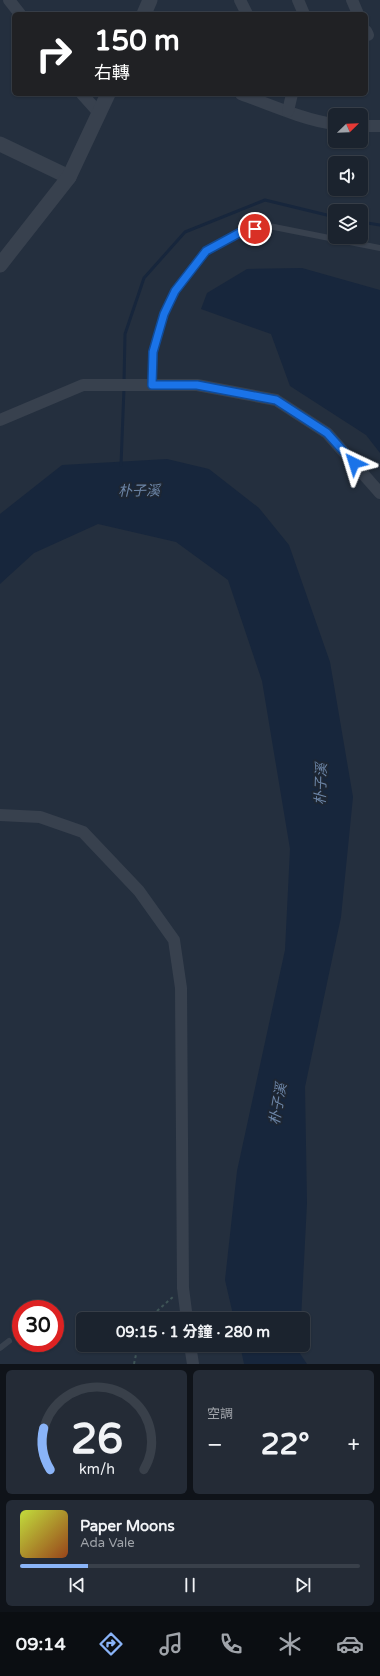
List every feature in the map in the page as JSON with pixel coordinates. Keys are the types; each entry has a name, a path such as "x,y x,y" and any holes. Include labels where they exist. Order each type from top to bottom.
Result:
{"street":[{"path":"9,0 18,12"},
{"path":"145,12 150,0"},
{"path":"298,0 303,12"},
{"path":"352,0 357,12"},
{"path":"84,96 99,113"},
{"path":"0,264 69,177 107,96"},
{"path":"247,96 328,123"},
{"path":"288,111 292,96"},
{"path":"368,126 380,126"},
{"path":"0,144 69,177"},
{"path":"0,420 83,385 197,385 276,400 327,433 380,493"},
{"path":"0,815 40,817 83,832 139,890 174,940 181,988 183,1288 186,1312"},
{"path":"191,1352 193,1364"}],"lane":[{"path":"152,385 153,352 164,314 175,291 206,251 241,232 269,226 380,248"},
{"path":"0,1348 9,1341"}],"path":[{"path":"156,1312 183,1288"},
{"path":"134,1364 137,1352"}],"water":[{"path":"302,268 380,290 380,453 366,435 290,386 271,334 201,309 207,293 247,269"},
{"name":"朴子溪","path":"167,459 209,469 259,508 289,545 330,662 353,797 341,917 305,1087 307,1203 301,1312 232,1312 225,1280 237,1171 285,950 290,849 262,681 228,580 176,542 98,524 34,553 0,584 0,514 62,465"},
{"path":"241,1352 299,1352 307,1364 244,1364"}],"waterway":[{"path":"124,383 125,334 144,278 185,232 265,200 328,215"},
{"path":"368,223 380,225"},
{"path":"121,465 124,388"}],"route":[{"path":"255,229 241,232 206,251 175,291 164,314 153,352 152,385 197,385 276,400 327,433 354,463"}]}
